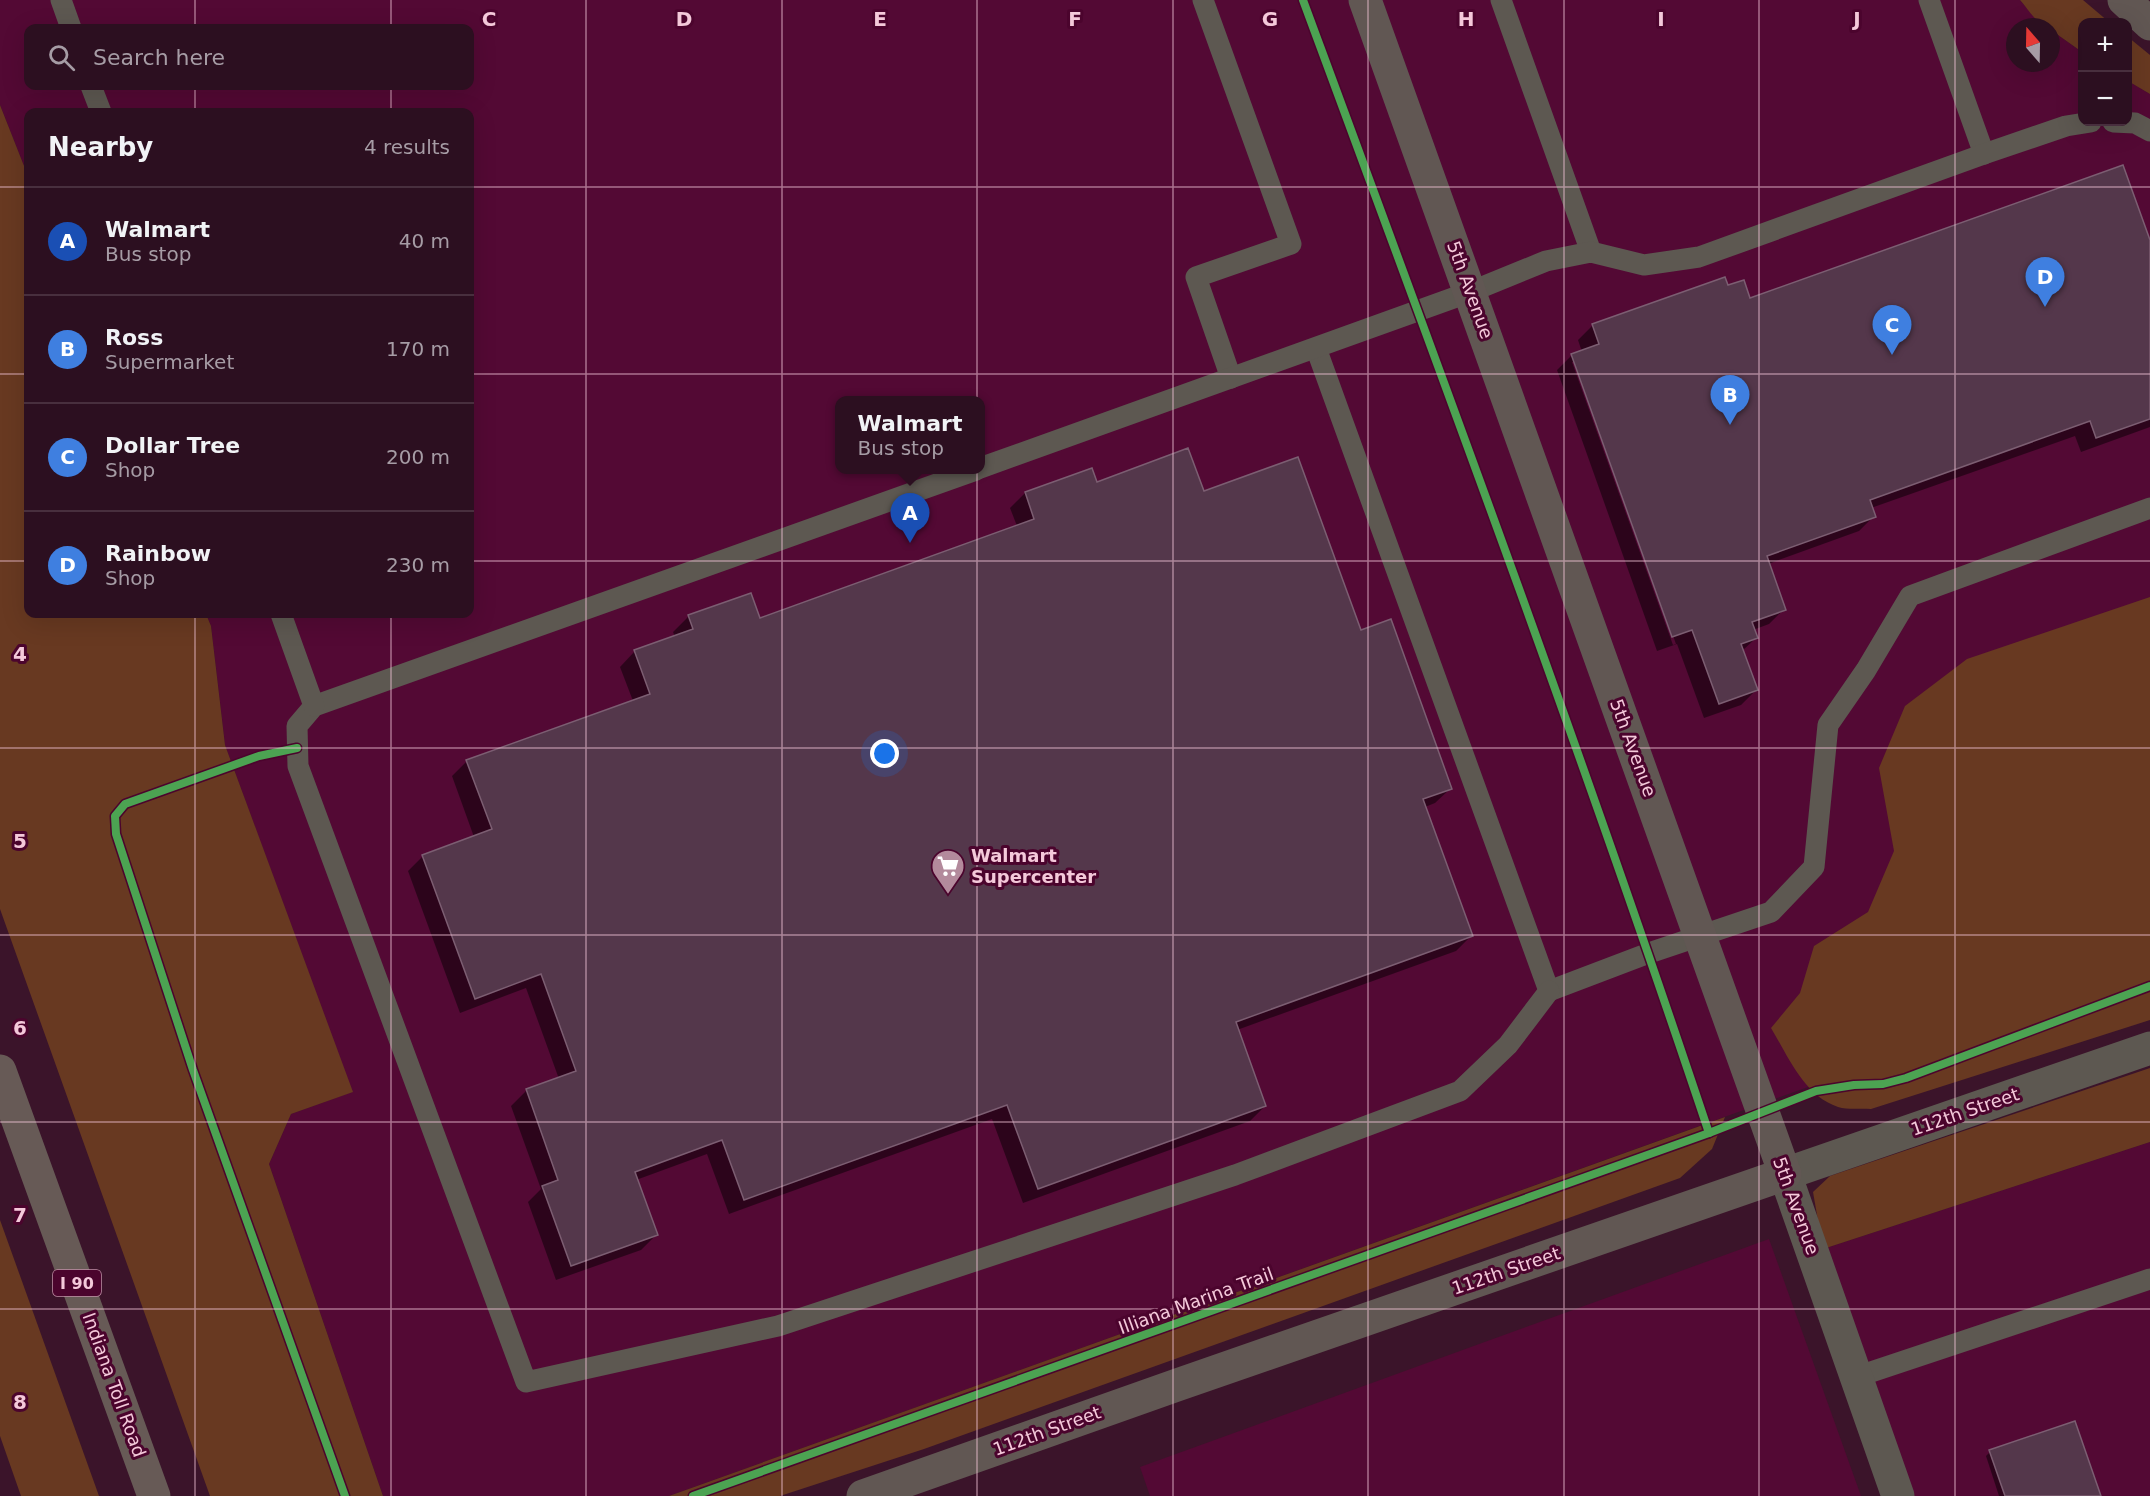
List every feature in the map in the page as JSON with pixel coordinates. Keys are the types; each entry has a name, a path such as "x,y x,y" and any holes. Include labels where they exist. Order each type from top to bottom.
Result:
{"highway":[{"name":"Indiana Toll Road","path":"0,1071 154,1496"}],"street":[{"name":"5th Avenue","path":"1365,0 1898,1496"},
{"path":"2124,0 2150,24"},
{"name":"112th Street","path":"863,1496 2150,1048"}],"lane":[{"path":"61,0 70,24"},
{"path":"1203,0 1291,244 1196,277 1231,378"},
{"path":"1501,0 1591,252"},
{"path":"1929,0 1984,154"},
{"path":"93,90 99,108"},
{"path":"2132,123 2150,131"},
{"path":"985,467 1470,292 1546,261 1591,252 1644,266 1699,257 1984,154 2066,126 2078,124"},
{"path":"1316,348 1549,991"},
{"path":"965,474 314,706 297,726 298,766 526,1382 778,1326 1235,1175 1460,1092 1508,1045 1549,991 1649,953 1771,912 1814,867 1828,725 1866,670 1910,596 2150,508"},
{"path":"282,618 314,706"},
{"path":"1856,1377 2150,1279"}],"shaded area":[{"path":"0,0 2020,0 2035,18 2006,18 2006,72 2060,72 2060,36 2078,49 2078,126 2132,126 2132,83 2150,94 2150,975 1808,1087 669,1496 383,1496 269,1164 291,1114 352,1092 225,745 211,626 208,618 474,618 474,108 24,108 24,166 0,105"},
{"path":"2020,0 2083,0 2104,18 2078,18 2078,49 2060,36 2060,18 2034,18"},
{"path":"2132,40 2150,55 2150,94 2132,83"},
{"path":"0,105 24,166 24,618 208,618 211,626 225,745 353,1092 291,1114 269,1164 383,1496 210,1496 0,909"},
{"path":"2150,597 2150,1020 1871,1109 1842,1108 1826,1102 1806,1085 1771,1028 1800,993 1814,946 1868,912 1894,851 1879,768 1905,706 1967,659"},
{"path":"2150,1068 2150,1142 1823,1249 1813,1192 1830,1176"},
{"path":"1725,1117 1712,1149 1680,1178 924,1449 780,1496 669,1496"},
{"path":"2150,1142 2150,1496 1910,1496 1823,1249"},
{"path":"0,1220 99,1496 21,1496 0,1436"},
{"path":"1769,1239 1861,1496 1150,1496 1140,1467"}],"building":[{"path":"2123,165 2150,240 2150,419 2096,438 2090,421 1870,500 1876,517 1767,556 1786,610 1752,622 1758,638 1741,644 1758,690 1719,704 1692,630 1672,637 1571,354 1599,344 1592,324 1725,277 1728,285 1744,280 1750,298"},
{"name":"Walmart Supercenter","path":"1188,448 1204,491 1298,457 1361,630 1391,619 1452,789 1423,799 1473,936 1236,1022 1266,1106 1038,1189 1007,1105 744,1200 722,1140 635,1172 658,1235 571,1266 542,1186 558,1180 526,1089 576,1071 541,974 475,999 422,855 492,829 466,760 650,694 634,650 693,629 688,615 751,593 760,618 1034,519 1025,492 1092,468 1097,482"},
{"path":"2075,1421 2101,1496 2005,1496 1989,1450"}],"cycle path":[{"path":"1303,0 1612,849 1709,1133"},
{"path":"297,748 259,756 125,804 115,816 116,834 193,1070 345,1496"},
{"name":"Illiana Marina Trail","path":"693,1496 1709,1133 1816,1091 1854,1085 1883,1084 1906,1078 2150,986"}],"place":[{"name":"Rainbow","path":"2045,307"},
{"name":"Dollar Tree","path":"1892,355"},
{"name":"Ross","path":"1730,425"},
{"name":"Walmart","path":"910,543"},
{"name":"Walmart Supercenter","path":"948,895"}]}
